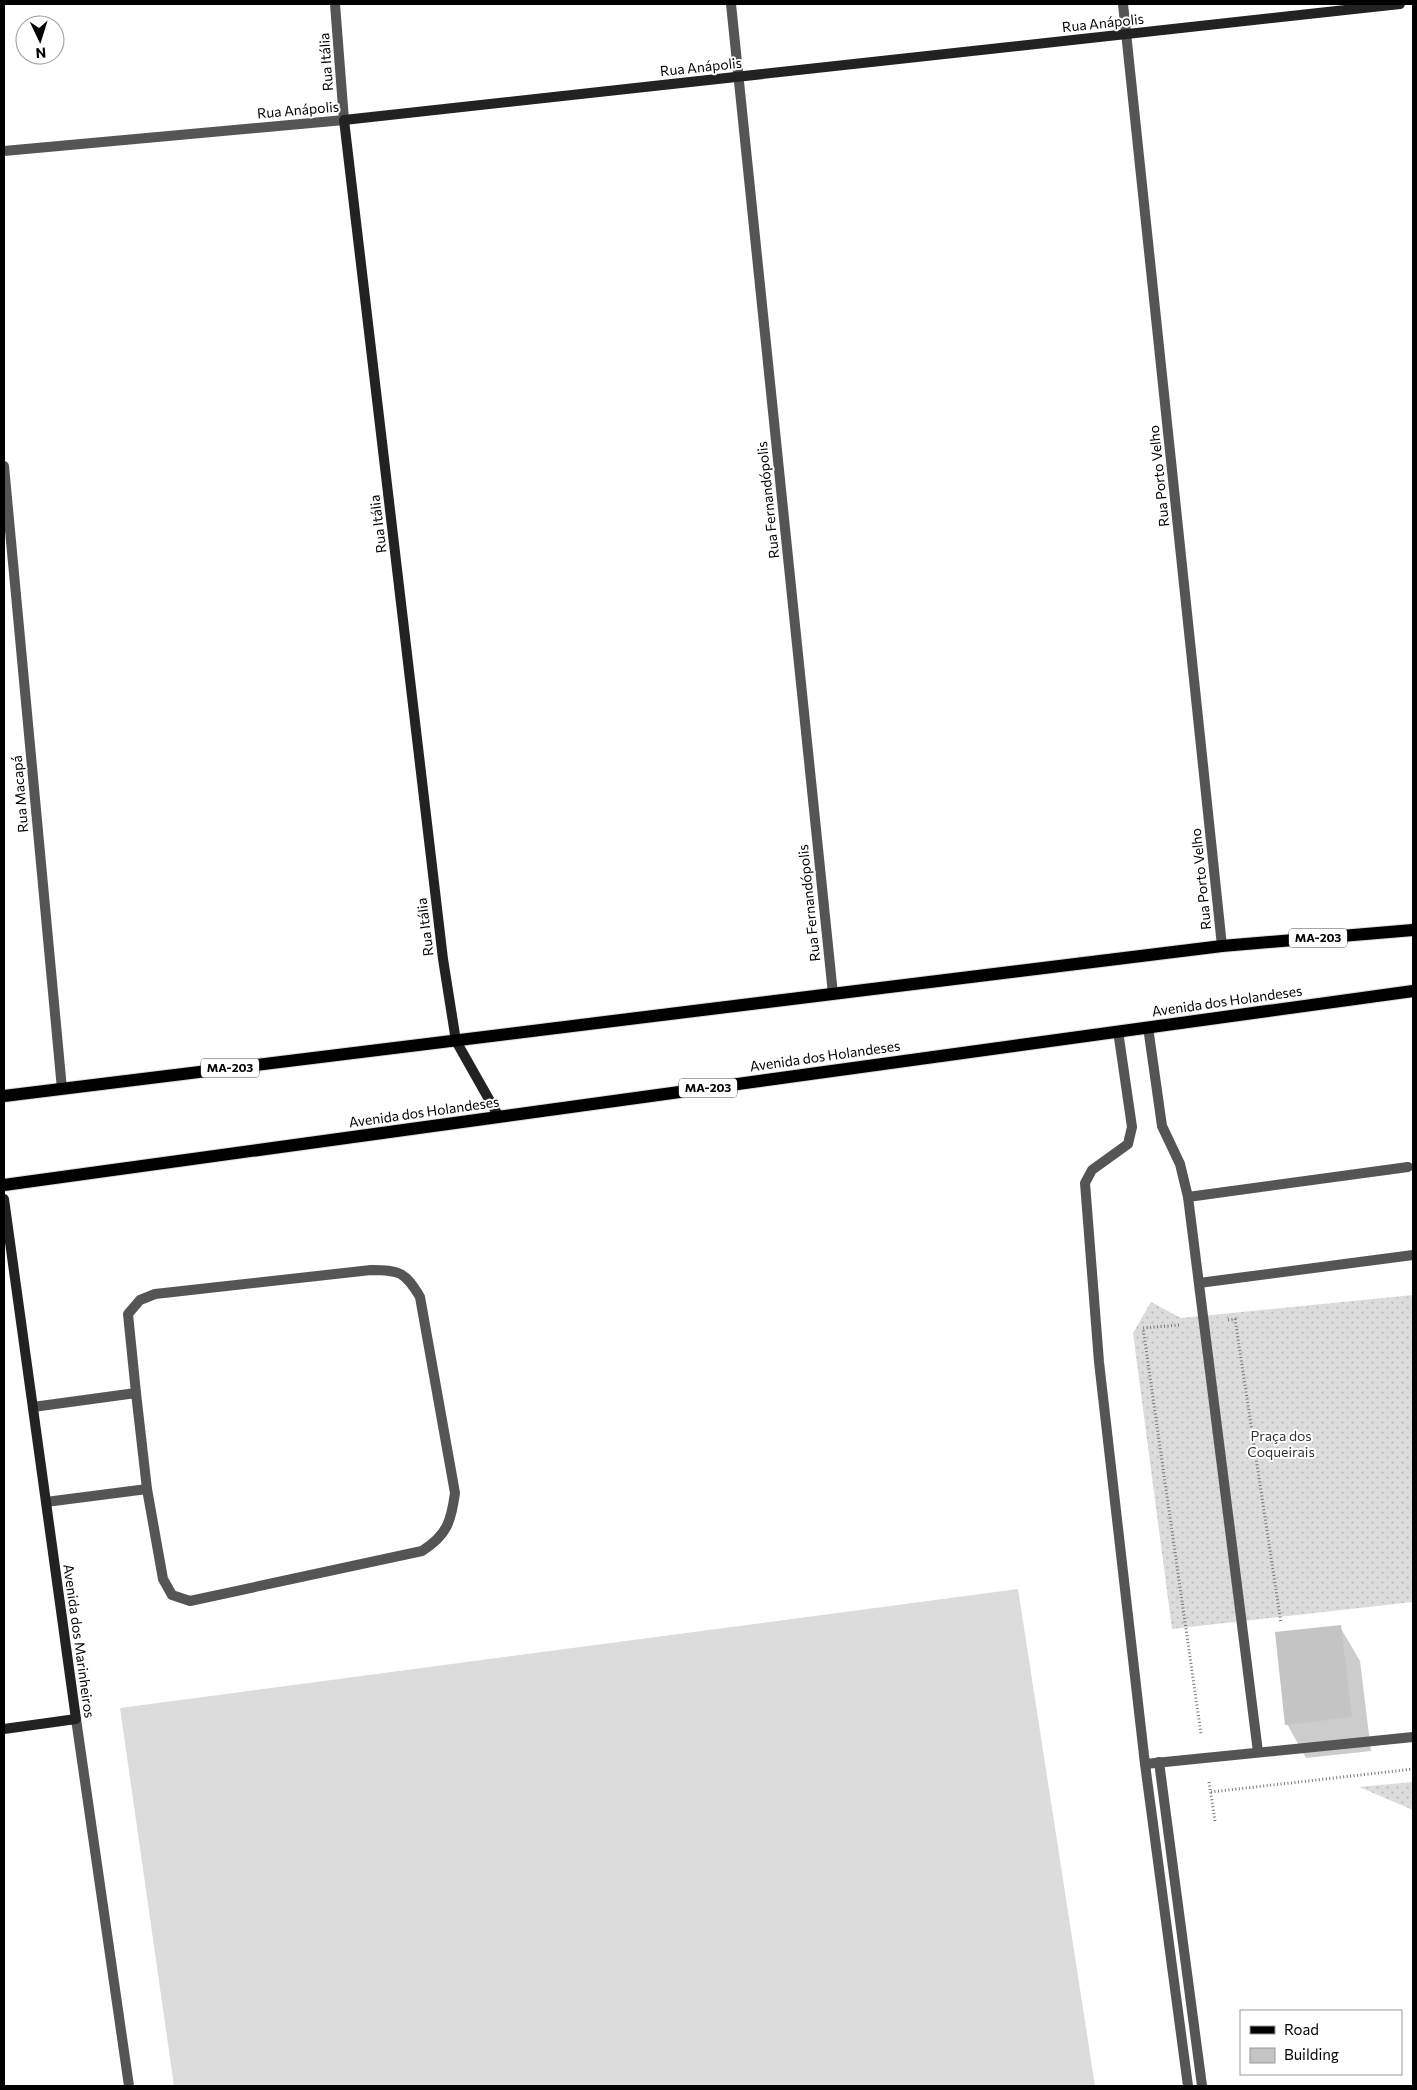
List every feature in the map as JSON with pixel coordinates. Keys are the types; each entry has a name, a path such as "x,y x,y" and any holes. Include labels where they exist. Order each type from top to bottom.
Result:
{"main road":[{"name":"MA-203","path":"4,1096 1222,946 1413,930"},
{"name":"Avenida dos Holandeses","path":"4,1185 1413,990"}],"street":[{"name":"Rua Itália","path":"335,4 344,120 443,959 456,1041 498,1117"},
{"name":"Rua Fernandópolis","path":"731,4 833,994"},
{"name":"Rua Porto Velho","path":"1123,4 1222,946"},
{"name":"Rua Anápolis","path":"4,151 344,120 1400,4"},
{"name":"Rua Macapá","path":"4,466 62,1089"},
{"path":"1148,1027 1162,1126 1180,1164 1188,1197 1258,1752"},
{"path":"1118,1031 1132,1127 1128,1144 1092,1170 1085,1183 1099,1362 1145,1764 1188,2086"},
{"path":"1188,1197 1408,1167"},
{"name":"Avenida dos Marinheiros","path":"4,1199 129,2086"},
{"path":"1199,1283 1413,1255"},
{"path":"371,1270 389,1270 408,1278 420,1297 455,1493 451,1519 438,1540 422,1551 190,1601 172,1594 163,1579 147,1489 128,1314 140,1300 155,1294 371,1270"},
{"path":"33,1407 136,1393"},
{"path":"46,1502 147,1489"},
{"path":"4,1730 76,1719"},
{"path":"1145,1764 1413,1737"},
{"path":"1160,1762 1202,2086"}],"path":[{"path":"1235,1319 1281,1623"},
{"path":"1144,1336 1215,1821"},
{"path":"1211,1792 1413,1769"}],"green space":[{"name":"Praça dos Coqueirais","path":"1413,1295 1413,1602 1172,1629 1133,1333 1151,1302 1181,1318"},
{"path":"1018,1589 1095,2086 174,2086 120,1708"},
{"path":"1413,1782 1413,1810 1359,1787"}],"building":[{"path":"1341,1625 1352,1717 1285,1725 1275,1632"}]}
